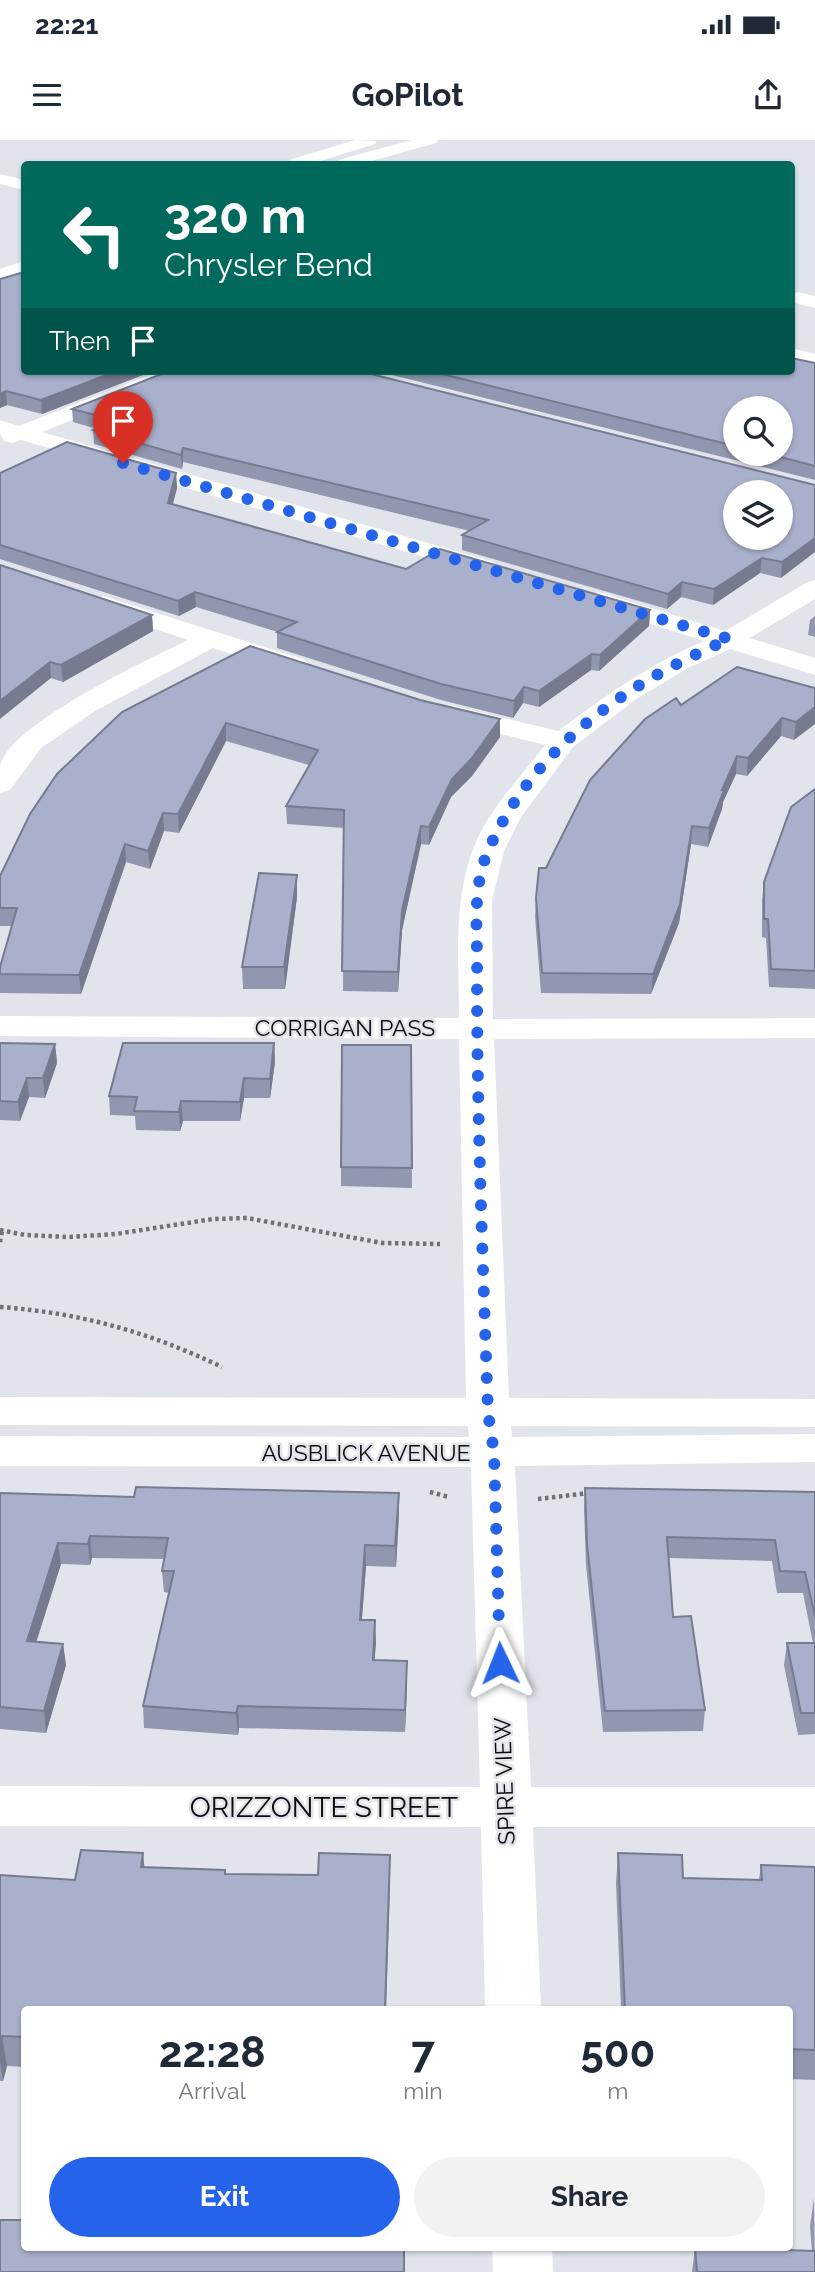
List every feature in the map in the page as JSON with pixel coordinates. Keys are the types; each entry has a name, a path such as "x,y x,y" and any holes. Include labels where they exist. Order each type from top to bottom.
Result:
{"street":[{"path":"305,161 374,140"},
{"path":"355,161 430,140"},
{"path":"0,179 21,183"},
{"path":"0,260 21,253"},
{"path":"0,275 21,268"},
{"path":"795,355 815,360"},
{"path":"6,434 168,375"},
{"path":"6,434 511,575"},
{"name":"SPIRE VIEW","path":"513,2006 476,1027 476,901 488,851 507,815 563,741 628,692 678,662 730,639 815,588"},
{"path":"74,594 325,676"},
{"path":"578,594 815,667"},
{"path":"0,784 31,742 85,705 134,677 213,638"},
{"path":"420,706 563,741"},
{"name":"CORRIGAN PASS","path":"0,1026 645,1030 815,1028"},
{"name":"AUSBLICK AVENUE","path":"0,1411 815,1448"},
{"name":"AUSBLICK AVENUE","path":"0,1451 491,1432 815,1413"},
{"name":"ORIZZONTE STREET","path":"0,1806 815,1807"},
{"path":"522,2251 523,2272"}],"path":[{"path":"0,1242 1,1231 68,1237 116,1234 213,1219 247,1218 382,1242 440,1244"},
{"path":"0,1307 53,1311 110,1323 151,1335 222,1367"},
{"path":"545,1499 591,1492"}],"building":[{"path":"21,273 21,375 107,375 41,400 6,391 0,394 0,279"},
{"path":"795,359 815,363 815,466 793,460 793,396 723,396 723,443 446,375 795,375"},
{"path":"159,375 375,375 723,462 723,466 739,466 815,485 815,538 782,562 762,558 714,589 682,582 668,594 462,535 488,520 183,448 181,455 93,430 115,420 72,409"},
{"path":"67,442 176,473 168,503 406,569 440,549 650,610 600,655 592,654 539,691 524,687 514,701 441,684 277,632 297,622 195,592 178,601 0,545 0,473"},
{"path":"0,565 152,615 61,665 50,662 0,701"},
{"path":"250,646 420,700 500,719 472,758 452,779 429,827 421,826 402,911 398,972 342,971 344,810 286,806 318,750 226,723 178,814 163,813 148,851 125,844 79,975 0,974 17,908 0,908 0,876 30,814 57,774 122,712"},
{"path":"737,667 815,688 815,707 796,722 782,718 748,758 737,756 709,828 692,826 680,904 653,974 542,973 536,898 539,868 546,868 590,780 645,719 676,698 681,705"},
{"path":"815,789 815,971 771,969 768,919 764,919 764,882 791,807"},
{"path":"259,873 297,875 284,967 242,967"},
{"path":"0,1043 55,1044 43,1078 27,1078 18,1102 0,1101"},
{"path":"123,1043 274,1043 270,1079 244,1078 240,1102 181,1101 179,1112 134,1111 137,1097 109,1096"},
{"path":"342,1045 411,1045 412,1168 341,1167"},
{"path":"136,1487 399,1493 395,1546 365,1545 360,1620 375,1620 373,1660 407,1661 405,1710 238,1706 236,1713 143,1706 174,1571 162,1571 168,1538 90,1536 88,1544 58,1543 27,1641 63,1644 44,1711 0,1707 0,1493 134,1497"},
{"path":"585,1488 815,1492 815,1616 805,1572 780,1571 775,1540 667,1537 673,1617 691,1616 705,1710 605,1711 587,1544"},
{"path":"787,1643 815,1643 815,1713 801,1713"},
{"path":"81,1850 143,1853 141,1867 225,1870 225,1874 318,1875 319,1853 390,1855 385,2006 21,2006 21,2037 2,2036 0,2045 0,1875 75,1880"},
{"path":"618,1853 682,1855 683,1878 762,1880 761,1865 815,1867 815,2050 793,2049 793,2006 625,2006"},
{"path":"0,2220 21,2220 21,2251 404,2251 404,2272 0,2272"},
{"path":"695,2251 815,2251 815,2272 697,2272"}],"route":[{"path":"123,463 730,639 678,662 628,692 563,741 507,815 488,851 476,901 476,1027 488,1413 494,1452 500,1663"}]}
